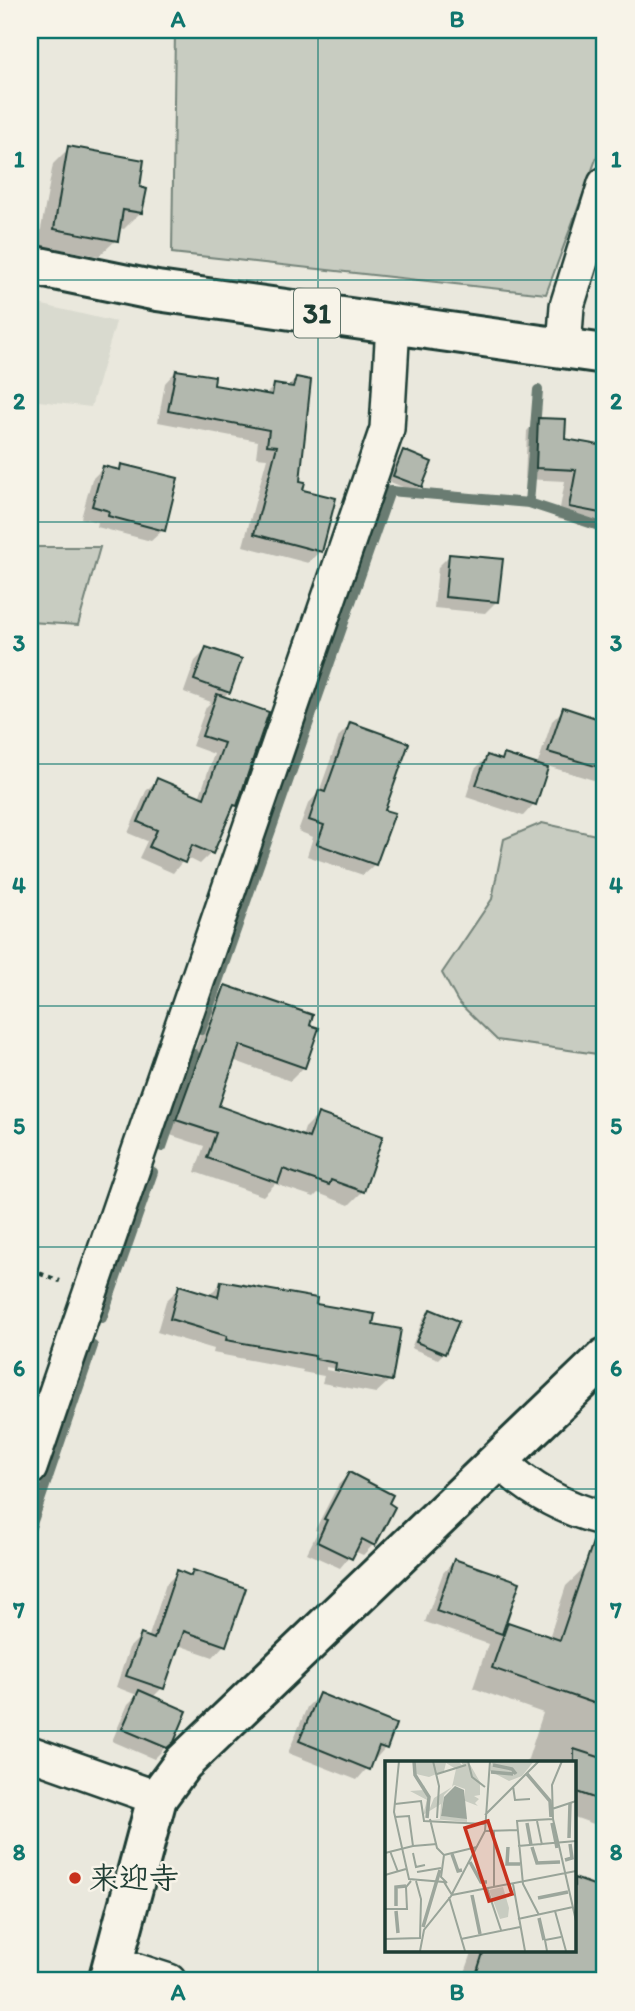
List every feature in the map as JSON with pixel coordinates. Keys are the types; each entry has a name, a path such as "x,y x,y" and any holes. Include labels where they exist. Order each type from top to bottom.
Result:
{"street":[{"path":"564,348 567,306 605,184"},
{"name":"31","path":"30,265 157,291 605,354"},
{"path":"30,1468 387,429 393,324"},
{"path":"169,1981 111,1972 157,1798 183,1763 605,1358"},
{"path":"499,1460 520,1481 578,1512 605,1519"},
{"path":"30,1753 157,1798"}],"shaded area":[{"path":"175,30 605,30 605,135 546,294 172,253"},
{"path":"30,302 116,322 91,407 30,400"},
{"path":"30,547 100,547 78,625 30,622"},
{"path":"542,823 605,837 605,1055 497,1040 458,1002 442,973 492,899 504,839"}],"building":[{"path":"68,146 144,160 140,187 147,189 142,213 123,210 118,241 54,229"},
{"path":"176,370 215,376 214,385 272,395 274,384 293,387 296,377 311,380 300,481 305,482 303,490 336,498 322,552 254,534 277,446 267,445 269,430 168,411"},
{"path":"538,418 566,419 565,439 605,446 605,514 569,507 576,470 536,468"},
{"path":"403,450 432,462 422,487 393,476"},
{"path":"121,464 178,478 165,531 108,516 109,511 92,506 103,466 120,470"},
{"path":"449,554 503,559 498,602 445,597"},
{"path":"206,647 242,659 230,693 194,680"},
{"path":"217,694 269,712 237,806 234,805 213,854 192,845 185,863 149,847 157,830 138,822 157,778 204,798 224,743 202,736"},
{"path":"563,707 605,721 605,769 548,752"},
{"path":"350,722 409,743 385,810 395,813 376,865 317,844 324,825 309,820 319,790 325,792"},
{"path":"504,754 548,768 536,805 476,785 487,755 502,760"},
{"path":"225,985 313,1015 310,1025 319,1028 305,1068 240,1045 219,1106 309,1138 318,1113 383,1136 364,1192 331,1180 329,1185 283,1169 278,1183 207,1158 216,1133 176,1120"},
{"path":"221,1281 317,1298 316,1304 375,1314 373,1324 401,1329 392,1381 335,1370 336,1363 315,1359 315,1356 226,1340 227,1336 170,1319 179,1285 218,1297"},
{"path":"430,1309 459,1321 445,1354 416,1342"},
{"path":"349,1472 393,1495 389,1503 395,1507 375,1546 362,1539 352,1559 317,1542 327,1520 324,1519"},
{"path":"595,1536 605,1538 605,1707 492,1668 508,1622 560,1640"},
{"path":"454,1559 520,1582 502,1634 436,1611"},
{"path":"177,1570 191,1576 193,1570 246,1588 226,1646 184,1631 164,1689 126,1676 141,1634 154,1639"},
{"path":"139,1690 187,1711 174,1742 167,1748 122,1729"},
{"path":"319,1693 396,1724 387,1749 379,1746 370,1770 299,1741"},
{"path":"574,1749 605,1759 605,1802 576,1792"},
{"path":"576,1879 605,1889 605,1981 474,1981 483,1952 576,1952"}],"waterway":[{"path":"201,1030 390,491 529,503 538,390"},
{"path":"529,503 605,528"},
{"path":"162,1147 194,1054"},
{"path":"102,1318 153,1172"},
{"path":"30,1530 93,1346"},
{"path":"596,1499 605,1501"}],"place":[{"name":"来迎寺","path":"75,1878"}]}
